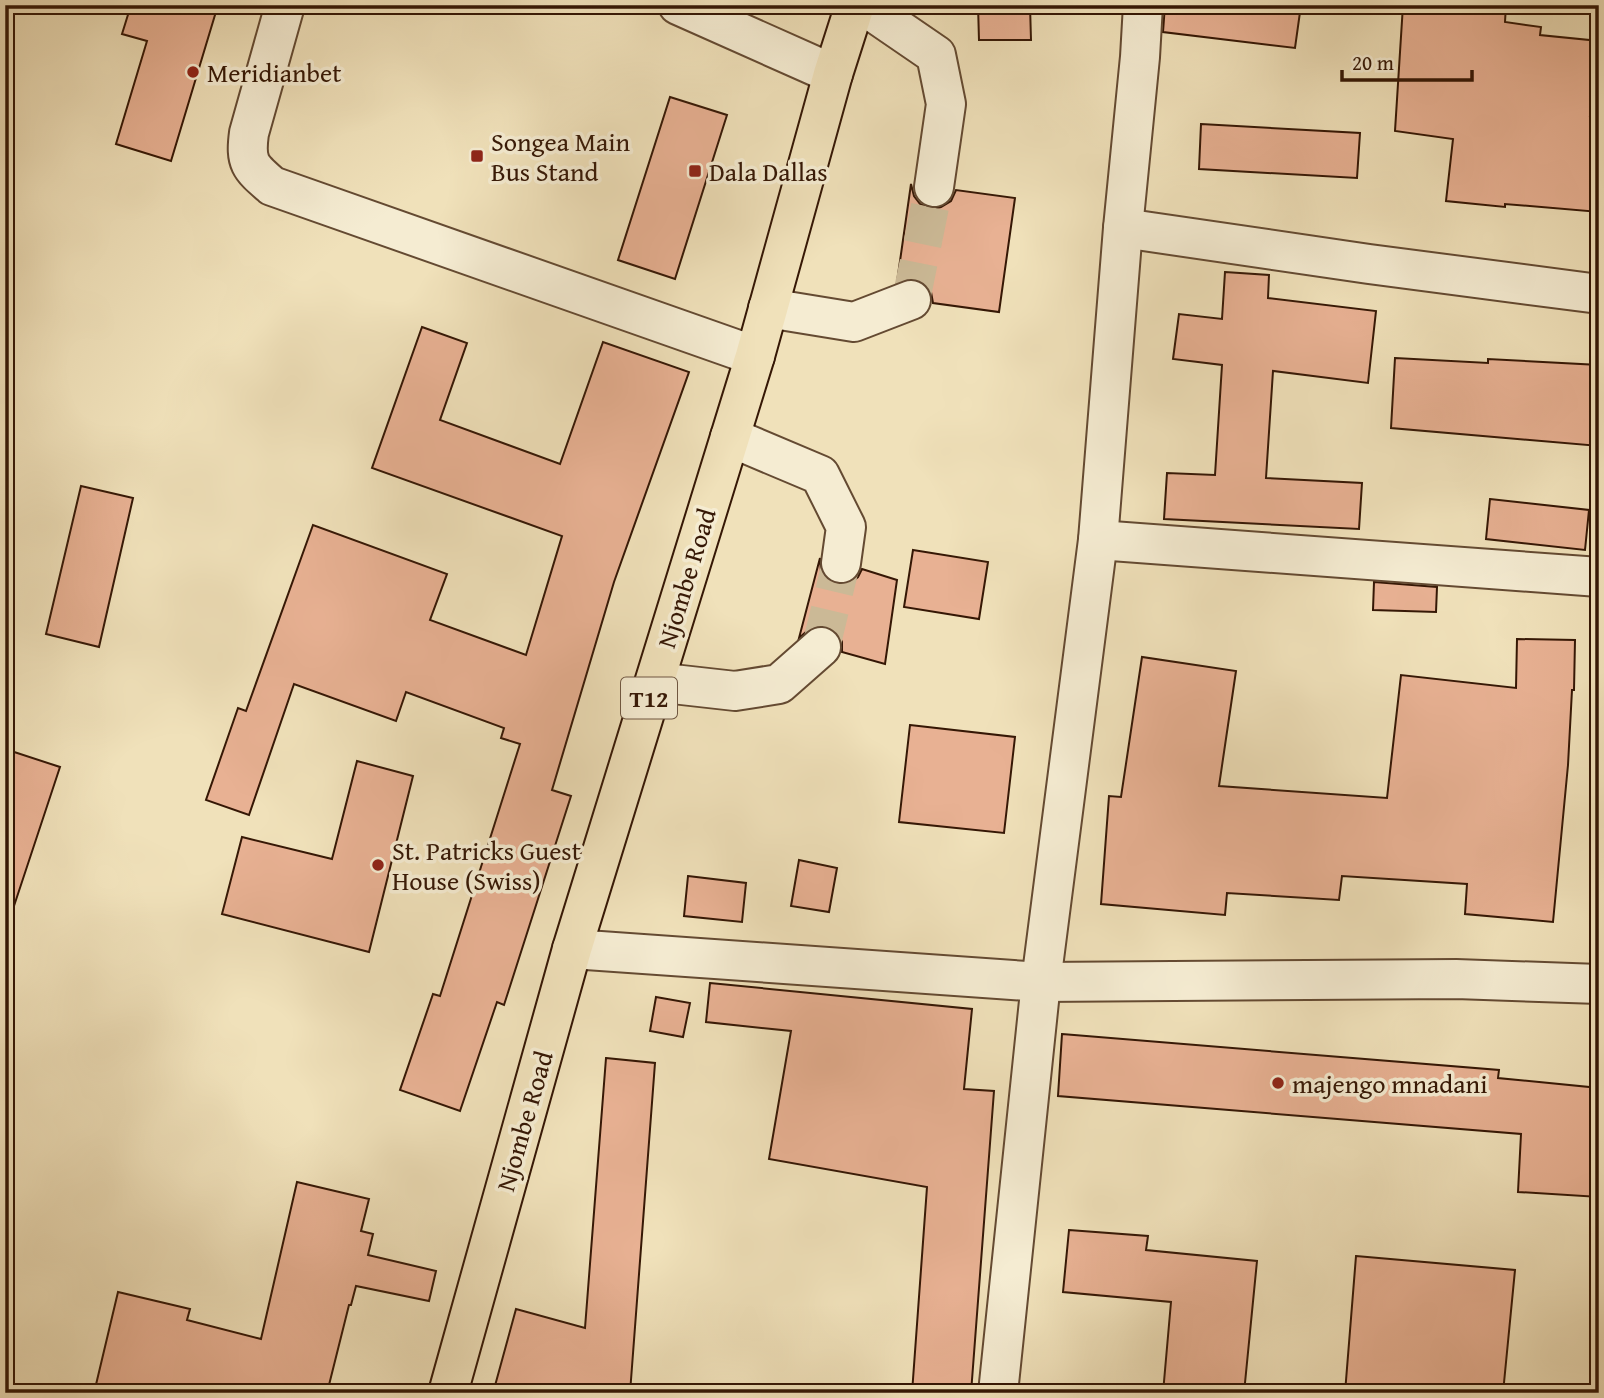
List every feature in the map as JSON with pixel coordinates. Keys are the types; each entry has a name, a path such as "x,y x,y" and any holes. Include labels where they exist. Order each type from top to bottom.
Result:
{"highway":[{"name":"Njombe Road","path":"448,1393 572,949 755,356 833,74 855,5"}],"street":[{"path":"285,5 246,151 252,169 272,186 755,356"},
{"path":"678,5 833,74"},
{"path":"863,5 936,55 946,104 934,187"},
{"path":"998,1393 1041,982 1098,540 1143,5"},
{"path":"1123,228 1599,294"},
{"path":"768,308 854,322 911,300"},
{"path":"730,437 820,475 846,527 842,563"},
{"path":"1098,540 1599,577"},
{"path":"654,682 735,691 779,684 821,647"},
{"path":"572,949 1041,982 1456,979 1599,984"}],"building":[{"path":"131,5 218,5 171,161 116,144 147,41 122,34"},
{"path":"978,5 1030,5 1031,40 979,40"},
{"path":"1165,5 1301,5 1295,48 1163,32"},
{"path":"1403,5 1506,5 1505,22 1541,27 1540,35 1599,41 1590,116 1599,116 1599,212 1446,201 1453,139 1395,131"},
{"path":"670,97 727,115 675,279 618,260"},
{"path":"1201,124 1360,133 1357,178 1199,169"},
{"path":"911,184 914,196 920,204 932,209 951,201 956,190 1015,198 999,312 933,303 931,292 924,283 914,278 897,282"},
{"path":"1225,272 1269,275 1268,298 1376,311 1368,383 1273,371 1266,478 1362,483 1359,529 1164,519 1167,473 1215,475 1222,365 1173,359 1179,314 1222,319"},
{"path":"422,327 467,343 440,420 560,464 603,342 689,372 614,582 552,790 571,796 504,1005 497,1002 460,1111 400,1090 433,994 440,996 520,744 501,738 504,728 406,692 396,721 294,684 249,815 206,800 238,708 246,711 313,525 447,574 430,620 526,655 562,536 372,468"},
{"path":"1395,358 1488,363 1488,359 1599,365 1599,446 1391,428"},
{"path":"81,486 133,498 99,647 46,634"},
{"path":"1490,499 1589,510 1585,550 1486,539"},
{"path":"913,550 988,562 979,619 904,607"},
{"path":"820,558 821,572 828,581 837,584 850,583 858,577 862,569 897,580 885,664 842,652 838,633 827,626 816,626 799,638"},
{"path":"1374,582 1437,587 1436,612 1373,610"},
{"path":"1517,639 1575,640 1574,690 1553,922 1465,914 1467,884 1342,876 1339,900 1227,893 1225,915 1101,904 1109,796 1121,797 1142,657 1236,671 1219,786 1387,798 1401,675 1516,688"},
{"path":"910,725 1015,737 1004,833 899,822"},
{"path":"5,749 60,767 12,912 5,911"},
{"path":"357,761 413,776 369,952 222,914 242,837 332,859"},
{"path":"799,860 837,868 829,912 791,906"},
{"path":"688,876 746,883 742,922 684,916"},
{"path":"710,983 972,1009 964,1089 994,1091 971,1393 912,1393 927,1187 769,1159 791,1031 706,1022"},
{"path":"656,997 690,1003 683,1037 650,1031"},
{"name":"majengo mnadani","path":"1062,1034 1499,1070 1498,1078 1599,1088 1599,1197 1518,1192 1521,1134 1058,1096"},
{"path":"606,1058 655,1063 630,1393 493,1393 516,1309 585,1328"},
{"path":"297,1182 369,1199 361,1231 373,1234 368,1255 436,1271 429,1301 356,1286 327,1393 94,1393 118,1292 190,1309 187,1320 261,1339"},
{"path":"1069,1230 1148,1236 1146,1250 1257,1261 1244,1393 1163,1393 1171,1302 1063,1292"},
{"path":"1356,1256 1515,1270 1503,1393 1345,1393"}],"tunnel":[{"path":"911,300 934,187"},
{"path":"821,647 841,563"}],"place":[{"name":"Meridianbet","path":"193,72"},
{"name":"Songea Main Bus Stand","path":"477,156"},
{"name":"Dala Dallas","path":"695,171"},
{"name":"St. Patricks Guest House (Swiss)","path":"378,865"},
{"name":"majengo mnadani","path":"1278,1083"}]}
